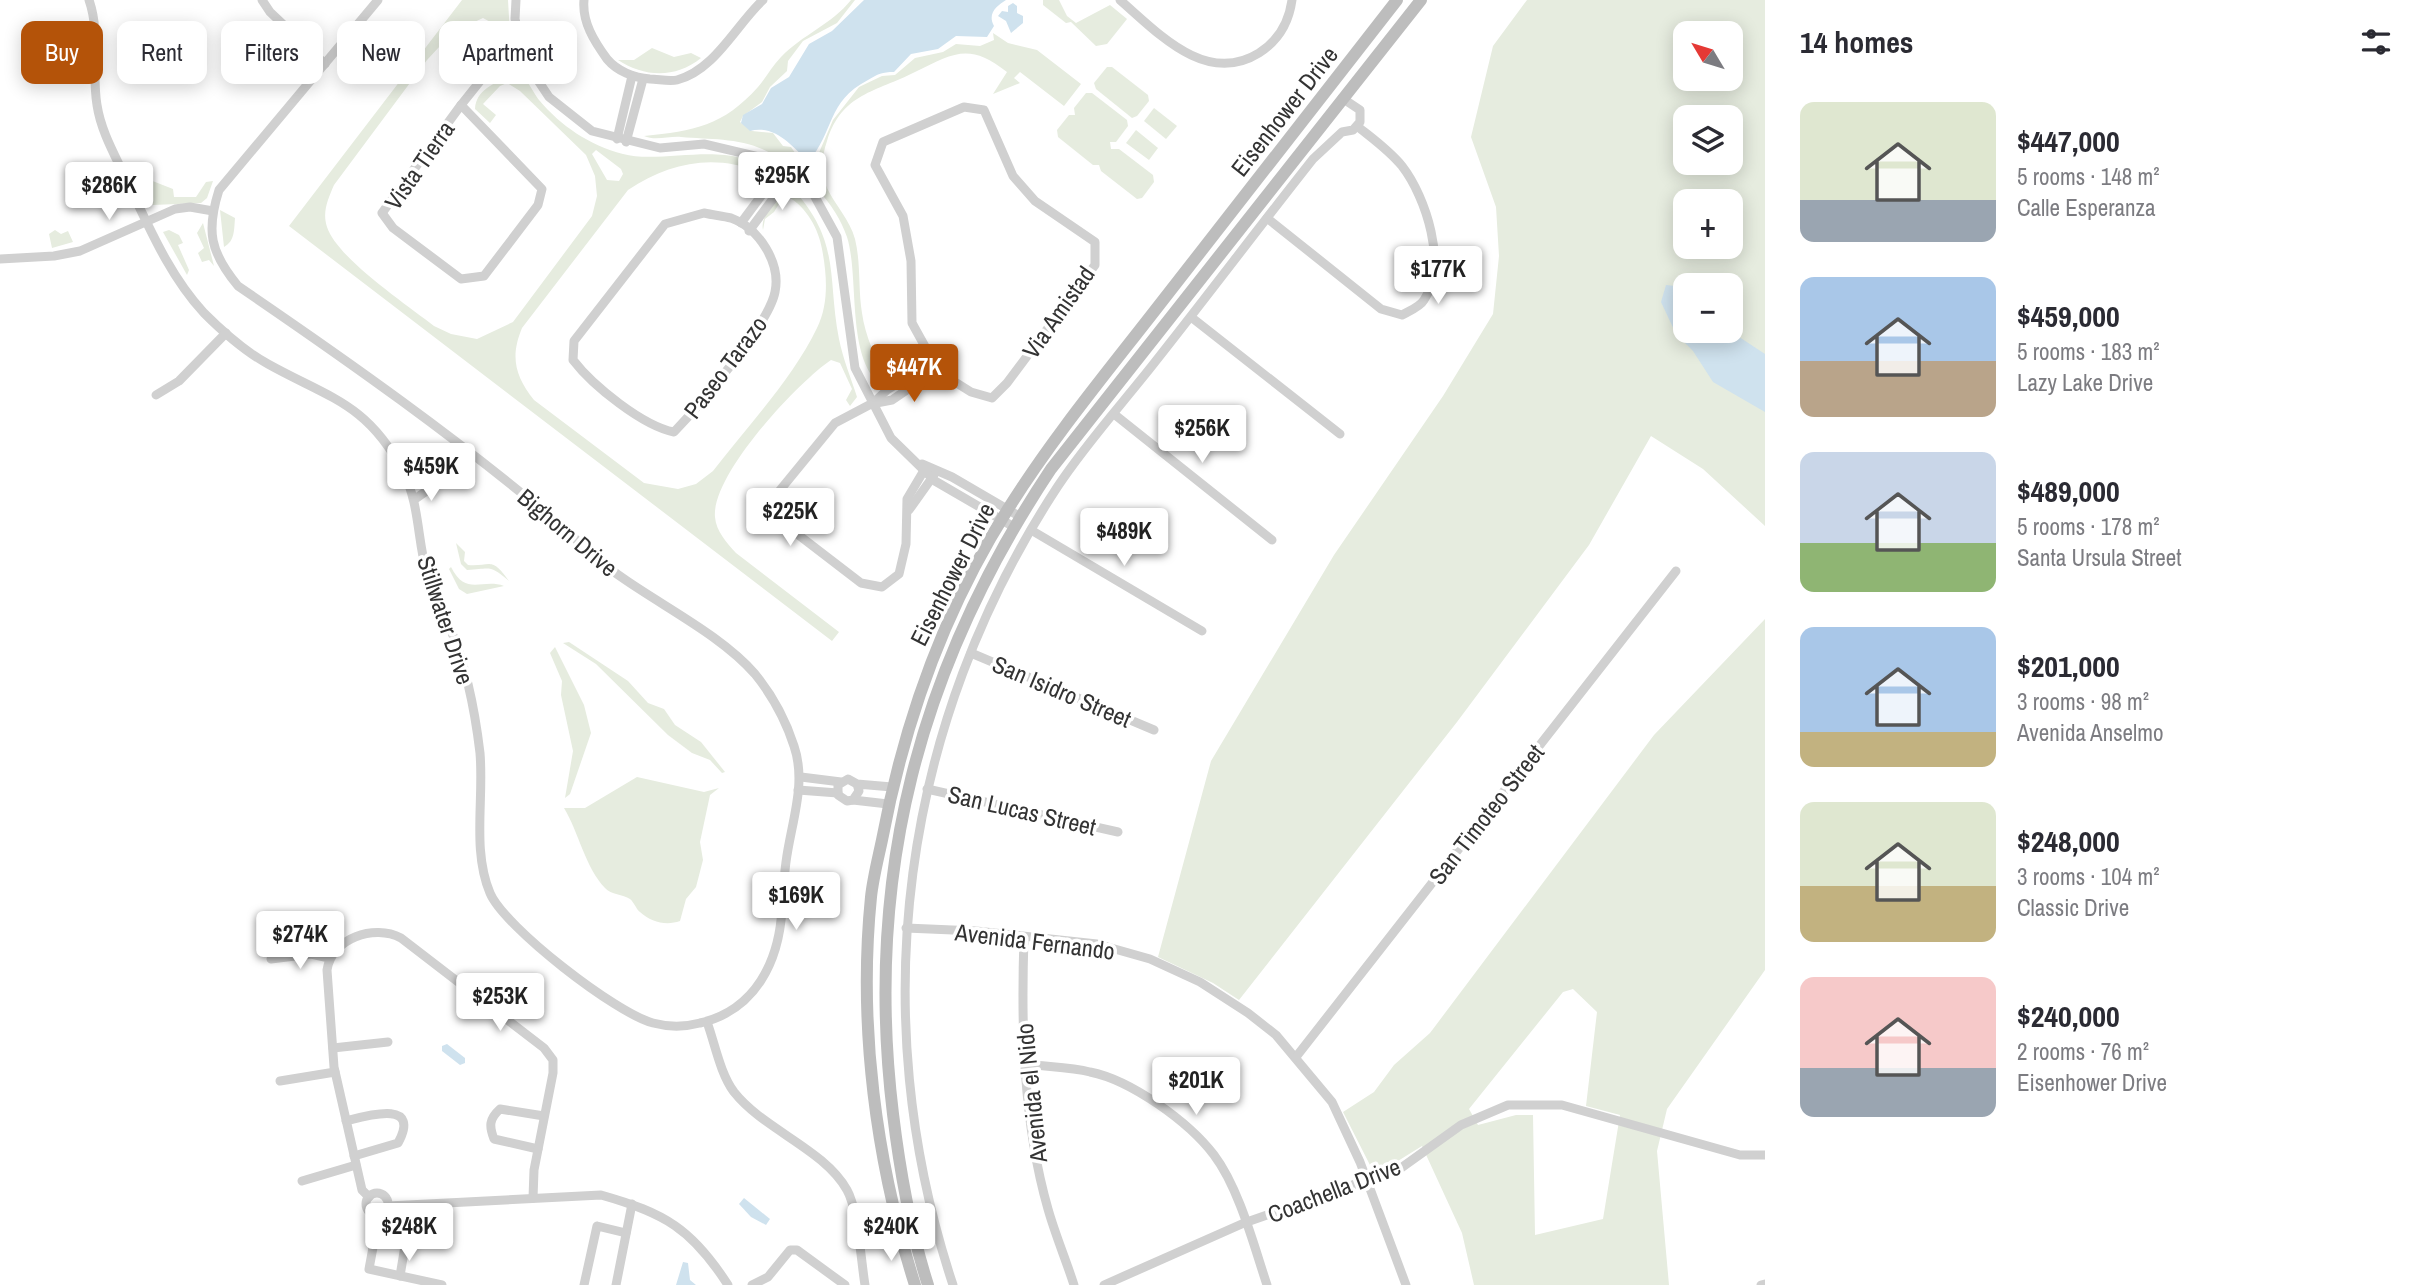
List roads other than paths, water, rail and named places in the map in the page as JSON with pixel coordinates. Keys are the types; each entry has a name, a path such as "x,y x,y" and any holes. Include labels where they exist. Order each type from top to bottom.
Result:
{"main road":[{"name":"Eisenhower Drive","path":"915,1285 895,1221 882,1146 870,1045 868,968 871,895 902,745 946,626 1004,514 1079,408 1397,0"},
{"name":"Eisenhower Drive","path":"928,1285 912,1236 887,1060 885,983 892,878 904,806 934,701 958,635 1016,522 1051,468 1421,0"},
{"path":"892,787 895,801 887,858 892,878"}],"street":[{"name":"Stillwater Drive","path":"89,0 96,38 97,108 146,221 179,283 226,334 270,365 331,394 359,414 386,443 415,499 425,568 452,632 474,709 482,788 480,860 497,908 526,936 632,1015 653,1023 675,1026 707,1022"},
{"path":"262,0 270,12 325,64"},
{"path":"0,259 54,256 80,251 175,209 190,207 212,214 219,190 378,0"},
{"path":"515,21 516,0"},
{"path":"584,0 583,15 598,47 614,67 643,79 677,80 710,62 745,17 763,0"},
{"path":"1121,0 1189,56 1213,63 1232,64 1251,58 1278,36 1290,13 1292,0"},
{"path":"622,141 632,76"},
{"path":"622,141 643,79"},
{"name":"Vista Tierra","path":"461,105 542,189 538,205 484,276 461,279 393,228 382,214 461,105 478,84"},
{"path":"540,84 549,97 592,131 622,141 660,148 704,145 768,159 814,195 837,237 855,368 891,438 916,462 959,495 1004,514"},
{"name":"Eisenhower Drive","path":"953,1285 920,1167 909,1093 904,1025 906,928 914,855 942,728 990,607 1031,530 1059,485 1313,159 1342,132 1353,130 1360,122 1360,110 1342,98"},
{"name":"Via Amistad","path":"964,107 984,110 1013,176 1035,201 1095,242 1095,265 1007,383 992,398 971,392 936,365 912,323 911,261 903,216 875,165 884,142 964,107"},
{"path":"1267,218 1381,309 1402,316 1423,302 1434,279 1429,225 1422,199 1403,168 1383,146 1357,126"},
{"path":"741,223 781,169"},
{"path":"749,231 790,176"},
{"name":"Paseo Tarazo","path":"704,213 741,223 749,231 764,244 774,265 776,291 767,314 674,432 657,429 585,376 573,360 574,341 666,224 704,213"},
{"name":"Bighorn Drive","path":"212,214 213,244 223,268 238,286 354,366 565,528 593,556 722,646 753,672 775,705 792,740 801,777 775,959 744,1002 707,1022"},
{"path":"1191,317 1340,434"},
{"path":"156,395 179,381 226,334"},
{"path":"925,468 907,499 909,510 906,544 899,574 882,587 861,583 779,520 772,509 776,495 835,423 872,404 887,390 936,365"},
{"path":"1114,414 1272,540"},
{"path":"415,499 452,473 468,453"},
{"path":"935,474 965,485 1016,522"},
{"path":"909,510 935,474"},
{"path":"959,495 965,485"},
{"path":"1031,530 1202,631"},
{"name":"San Timoteo Street","path":"1296,1056 1676,571"},
{"name":"San Isidro Street","path":"971,653 1154,730"},
{"path":"801,777 841,782 851,779 857,784 859,791 853,800"},
{"path":"838,793 841,782"},
{"path":"857,784 892,787"},
{"name":"San Lucas Street","path":"927,789 1118,832"},
{"path":"798,790 838,793"},
{"path":"838,793 843,800 888,804"},
{"name":"Avenida Fernando","path":"906,928 1097,944 1150,959 1200,982 1248,1013 1276,1035 1296,1056 1332,1102 1360,1162 1406,1285"},
{"path":"369,1197 362,1189 335,1072 329,958 343,941 387,931 401,937 544,1048 552,1060 553,1073 538,1149 533,1198"},
{"name":"Avenida el Nido","path":"1024,937 1022,1005 1029,1118 1048,1209 1074,1285"},
{"path":"271,960 311,954 329,958"},
{"path":"707,1022 723,1069 738,1096 825,1166 847,1189 853,1203 865,1285"},
{"path":"333,1048 388,1042"},
{"path":"1026,1064 1092,1072 1139,1091 1178,1120 1214,1155 1232,1189 1267,1285"},
{"path":"280,1081 335,1072"},
{"name":"Coachella Drive","path":"1104,1285 1244,1223 1401,1168 1461,1125 1508,1105 1562,1105 1740,1155 1765,1156"},
{"path":"538,1149 494,1139 489,1127 492,1117 500,1109 544,1116"},
{"path":"302,1181 398,1143 403,1134 398,1115 388,1111 346,1121"},
{"path":"369,1197 383,1195 388,1206"},
{"path":"442,1285 369,1269 379,1215 388,1206 601,1195 632,1204 686,1231 708,1254 728,1285"},
{"path":"369,1197 367,1208 379,1215"},
{"path":"616,1285 632,1204"},
{"path":"584,1285 597,1226 626,1233"},
{"path":"376,1228 407,1234 400,1276"},
{"path":"752,1285 768,1277 790,1250 797,1250 845,1285"}],"water":[{"path":"864,0 1006,0 994,10 994,26 987,37 956,36 938,49 911,54 894,72 877,75 854,89 838,107 817,150 808,162 782,138 767,131 750,131 741,123 743,115 762,104 771,88 789,77 809,44 832,31"},
{"path":"1013,3 1017,6 1017,13 1023,16 1023,23 1011,33 1006,21 998,16 1002,11 1008,12 1008,6"},
{"path":"1666,285 1673,286 1673,328 1661,302"},
{"path":"1743,340 1765,354 1765,412 1713,382 1685,343 1743,343"},
{"path":"447,1044 465,1058 465,1063 460,1065 442,1051 442,1046"},
{"path":"744,1198 770,1219 766,1225 751,1217 739,1204"},
{"path":"683,1262 688,1263 690,1280 696,1285 676,1285"}]}
